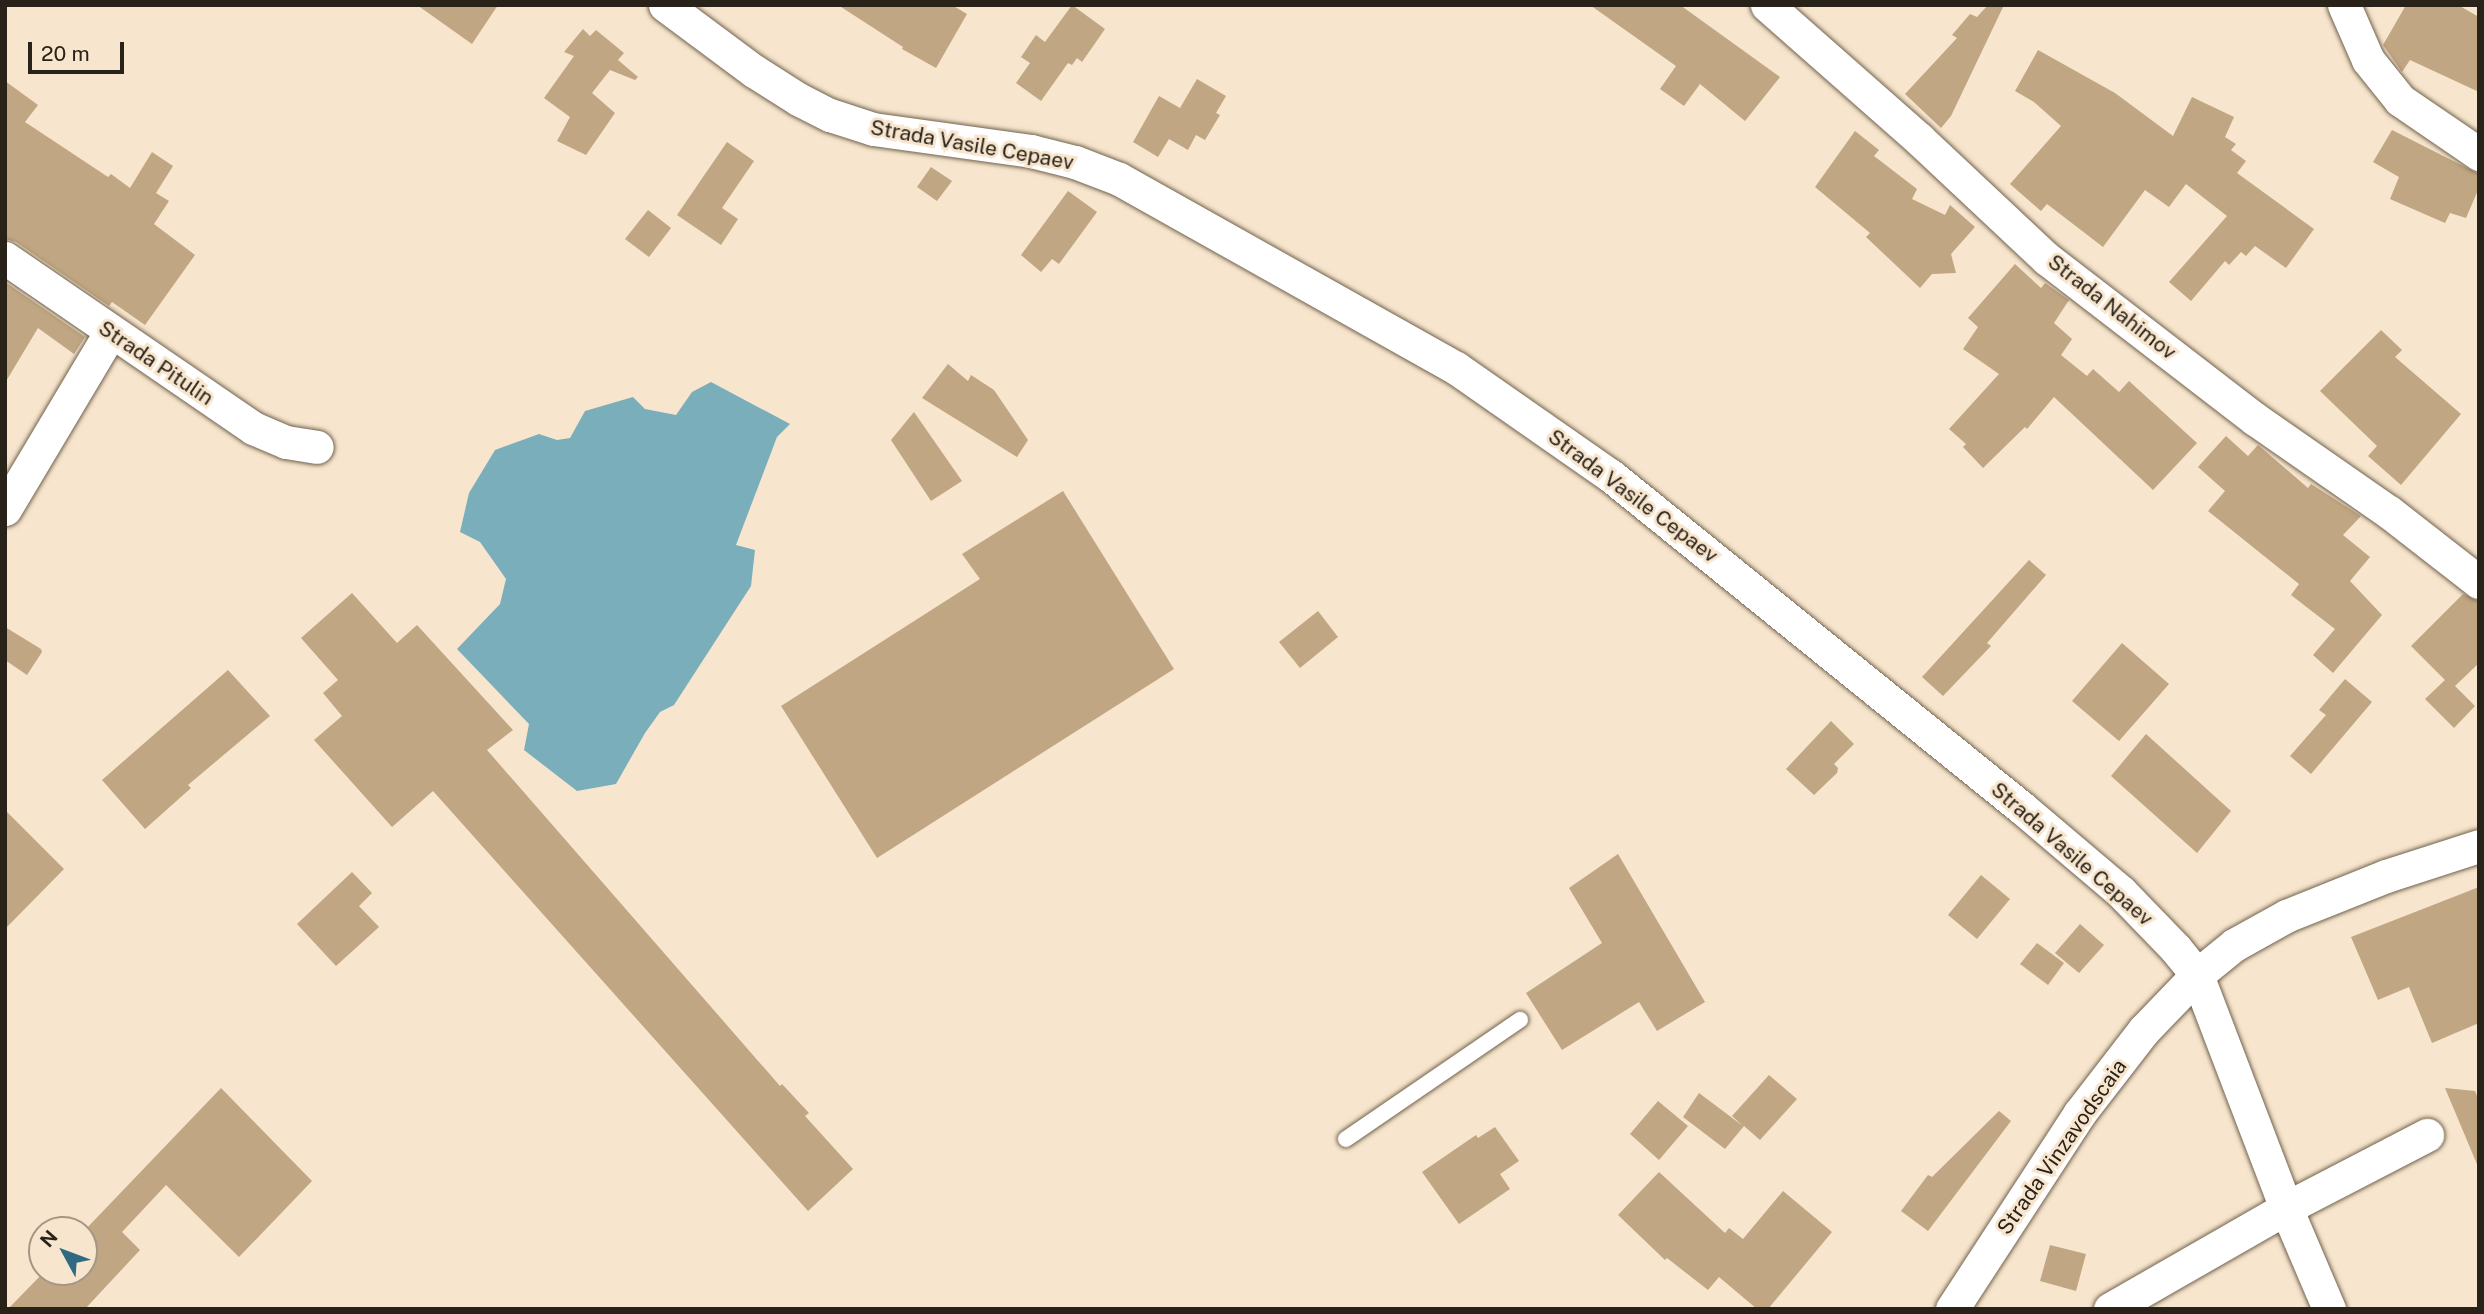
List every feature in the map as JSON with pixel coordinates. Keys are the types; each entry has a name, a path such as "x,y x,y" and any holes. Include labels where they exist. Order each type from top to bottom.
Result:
{"street":[{"name":"Strada Vasile Cepaev","path":"665,5 754,71 798,99 830,115 873,129 1031,151 1075,162 1119,179 1456,368 1611,476 1884,694 2121,891 2197,975 2286,1208 2329,1309"},
{"name":"Strada Nahimov","path":"1767,5 1919,139 2047,259 2255,419 2389,512 2479,582"},
{"path":"2344,5 2368,60 2400,100 2479,154"},
{"name":"Strada Pitulin","path":"5,258 253,428 286,442 317,447"},
{"path":"5,509 110,332"},
{"name":"Strada Vinzavodscaia","path":"1952,1309 2079,1114 2144,1030 2197,975 2234,945 2286,916 2386,876 2479,846"},
{"path":"2110,1309 2286,1208 2427,1135"}],"lane":[{"path":"1346,1139 1520,1020"}],"water":[{"path":"711,382 790,424 777,437 736,545 755,550 751,586 674,705 660,712 645,733 616,784 577,791 524,750 529,724 457,649 500,604 506,579 480,542 460,532 469,493 495,450 539,434 557,440 570,438 585,411 633,397 645,409 676,415 692,392"}],"building":[{"path":"417,5 498,5 472,44"},
{"path":"838,5 952,5 967,14 936,68 902,49 903,47"},
{"path":"1072,5 1105,29 1082,62 1077,58 1072,65 1068,63 1041,101 1016,83 1030,63 1021,57 1036,35 1045,42"},
{"path":"1590,5 1680,5 1780,77 1745,121 1700,84 1684,106 1660,89 1676,66"},
{"path":"1988,5 2004,5 1951,116 1941,128 1905,94 1957,38 1952,35 1970,14 1977,17"},
{"path":"2406,5 2458,5 2479,17 2479,92 2410,60 2402,72 2383,45"},
{"path":"583,29 590,36 596,30 624,53 618,60 638,77 635,80 610,70 592,93 615,113 586,155 557,141 570,117 544,98 574,56 564,52"},
{"path":"2038,50 2115,93 2173,136 2192,97 2234,117 2225,137 2236,144 2231,150 2246,161 2237,173 2314,229 2286,268 2255,246 2246,256 2241,252 2229,265 2225,261 2191,301 2169,282 2227,216 2186,184 2169,207 2145,190 2103,247 2047,204 2041,211 2010,184 2061,126 2034,102 2015,91"},
{"path":"1197,79 1226,96 1216,113 1220,115 1205,140 1196,135 1188,150 1169,139 1158,157 1133,142 1159,96 1180,108"},
{"path":"5,81 38,105 25,122 108,177 111,174 130,188 152,152 173,166 156,193 169,201 154,224 195,255 145,325 112,302 109,306 16,242 5,239"},
{"path":"2392,130 2479,174 2479,188 2466,218 2450,213 2445,223 2390,199 2399,177 2373,162"},
{"path":"1855,131 1879,150 1874,156 1917,189 1912,199 1945,215 1950,205 1975,227 1951,254 1956,273 1932,274 1920,288 1866,237 1870,233 1815,187"},
{"path":"727,142 754,161 722,208 738,219 721,245 677,215"},
{"path":"931,167 952,181 937,201 917,187"},
{"path":"1068,191 1097,212 1059,264 1052,259 1041,272 1021,255"},
{"path":"648,210 671,228 649,257 625,239"},
{"path":"2015,264 2041,288 2045,283 2069,300 2054,323 2072,339 2061,355 2087,376 2093,369 2119,392 2129,381 2197,443 2153,490 2054,397 2027,429 2025,427 1983,468 1963,447 1966,444 1949,429 1999,374 1963,349 1978,327 1968,318"},
{"path":"5,282 85,337 74,354 38,328 5,383"},
{"path":"2381,330 2402,350 2395,357 2461,414 2401,485 2368,456 2377,446 2320,391"},
{"path":"948,364 968,381 971,375 994,390 1028,440 1017,457 922,398"},
{"path":"914,412 962,481 931,501 891,440"},
{"path":"2226,436 2248,456 2258,445 2308,488 2311,484 2361,516 2343,535 2370,557 2350,581 2382,615 2333,673 2313,655 2335,629 2291,595 2299,584 2208,511 2225,491 2198,467"},
{"path":"1063,491 1174,669 877,858 781,706 980,579 962,554"},
{"path":"2029,560 2046,575 1987,643 1991,646 1943,696 1922,677"},
{"path":"352,593 397,643 417,625 513,730 487,750 780,1086 782,1084 809,1113 805,1116 853,1169 808,1211 433,791 392,827 314,740 342,716 323,693 338,680 301,638"},
{"path":"2463,594 2479,601 2479,663 2455,686 2475,706 2454,728 2425,699 2445,680 2411,646"},
{"path":"1318,611 1338,637 1300,668 1279,642"},
{"path":"5,627 41,649 42,652 27,675 5,660"},
{"path":"2122,643 2169,684 2119,741 2072,701"},
{"path":"228,670 270,716 188,785 191,788 145,829 102,780"},
{"path":"2345,679 2372,702 2311,774 2290,756 2326,715 2319,710"},
{"path":"1831,721 1854,744 1834,764 1838,768 1837,773 1814,795 1786,769"},
{"path":"2146,734 2231,811 2197,853 2111,776"},
{"path":"5,810 64,869 5,929"},
{"path":"1618,854 1705,1002 1657,1031 1639,1002 1562,1050 1526,993 1602,943 1569,888"},
{"path":"352,872 372,893 359,906 379,927 336,966 297,924"},
{"path":"1981,875 2010,899 1977,939 1948,915"},
{"path":"2479,887 2479,1023 2432,1043 2409,987 2378,1000 2351,937"},
{"path":"2080,924 2104,945 2079,973 2055,953"},
{"path":"2037,943 2064,963 2048,985 2020,964"},
{"path":"1769,1075 1797,1099 1760,1140 1744,1126 1725,1149 1683,1117 1699,1093 1743,1126 1732,1116"},
{"path":"221,1088 312,1181 239,1257 166,1185 122,1232 140,1250 85,1309 8,1309 30,1286 98,1286 98,1216"},
{"path":"2445,1088 2475,1091 2479,1101 2479,1169"},
{"path":"1658,1101 1688,1126 1659,1160 1630,1134"},
{"path":"1999,1111 2011,1121 1928,1231 1901,1211 1928,1175 1932,1177"},
{"path":"1495,1127 1519,1161 1500,1174 1510,1189 1459,1224 1422,1172 1476,1135 1478,1138"},
{"path":"1659,1172 1725,1233 1729,1228 1743,1239 1783,1191 1832,1232 1768,1309 1757,1309 1719,1277 1708,1290 1667,1258 1665,1260 1618,1215"},
{"path":"2050,1245 2086,1254 2076,1291 2040,1281"}]}
